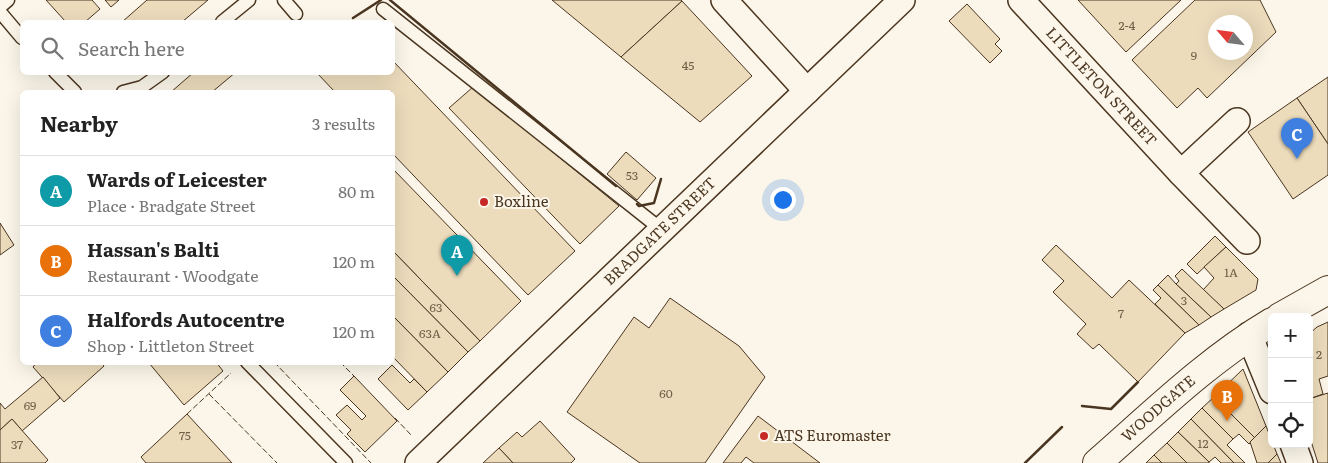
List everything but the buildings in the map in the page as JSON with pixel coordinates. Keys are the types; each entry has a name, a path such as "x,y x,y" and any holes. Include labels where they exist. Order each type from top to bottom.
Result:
{"main road":[{"path":"1287,313 1328,290"},
{"name":"WOODGATE","path":"1097,463 1181,390 1261,328"}],"street":[{"path":"724,0 807,91"},
{"name":"BRADGATE STREET","path":"418,463 902,0"},
{"name":"LITTLETON STREET","path":"1021,0 1181,173 1247,241"},
{"path":"1181,173 1237,121"},
{"path":"1261,328 1268,369"},
{"path":"1294,448 1300,463"}],"lane":[{"path":"0,7 8,0"},
{"path":"224,20 249,0"},
{"path":"284,0 296,14"},
{"path":"383,9 662,230"},
{"path":"0,12 20,36"},
{"path":"58,75 74,90"},
{"path":"131,90 142,87 159,75"},
{"path":"251,365 346,463"}],"fence":[{"path":"277,365 371,463"},
{"path":"343,365 355,377"},
{"path":"187,414 231,373"},
{"path":"209,394 277,463"},
{"path":"395,418 412,436"}],"wall":[{"path":"353,18 381,0"},
{"path":"390,0 616,186"},
{"path":"637,204 639,206 654,203 661,179"},
{"path":"1082,406 1111,409 1138,382"},
{"path":"1025,463 1062,427"}],"place":[{"name":"Halfords Autocentre","path":"1297,159"},
{"name":"Boxline","path":"484,202"},
{"name":"Wards of Leicester","path":"457,276"},
{"name":"Hassan's Balti","path":"1227,421"},
{"name":"ATS Euromaster","path":"764,436"}]}
